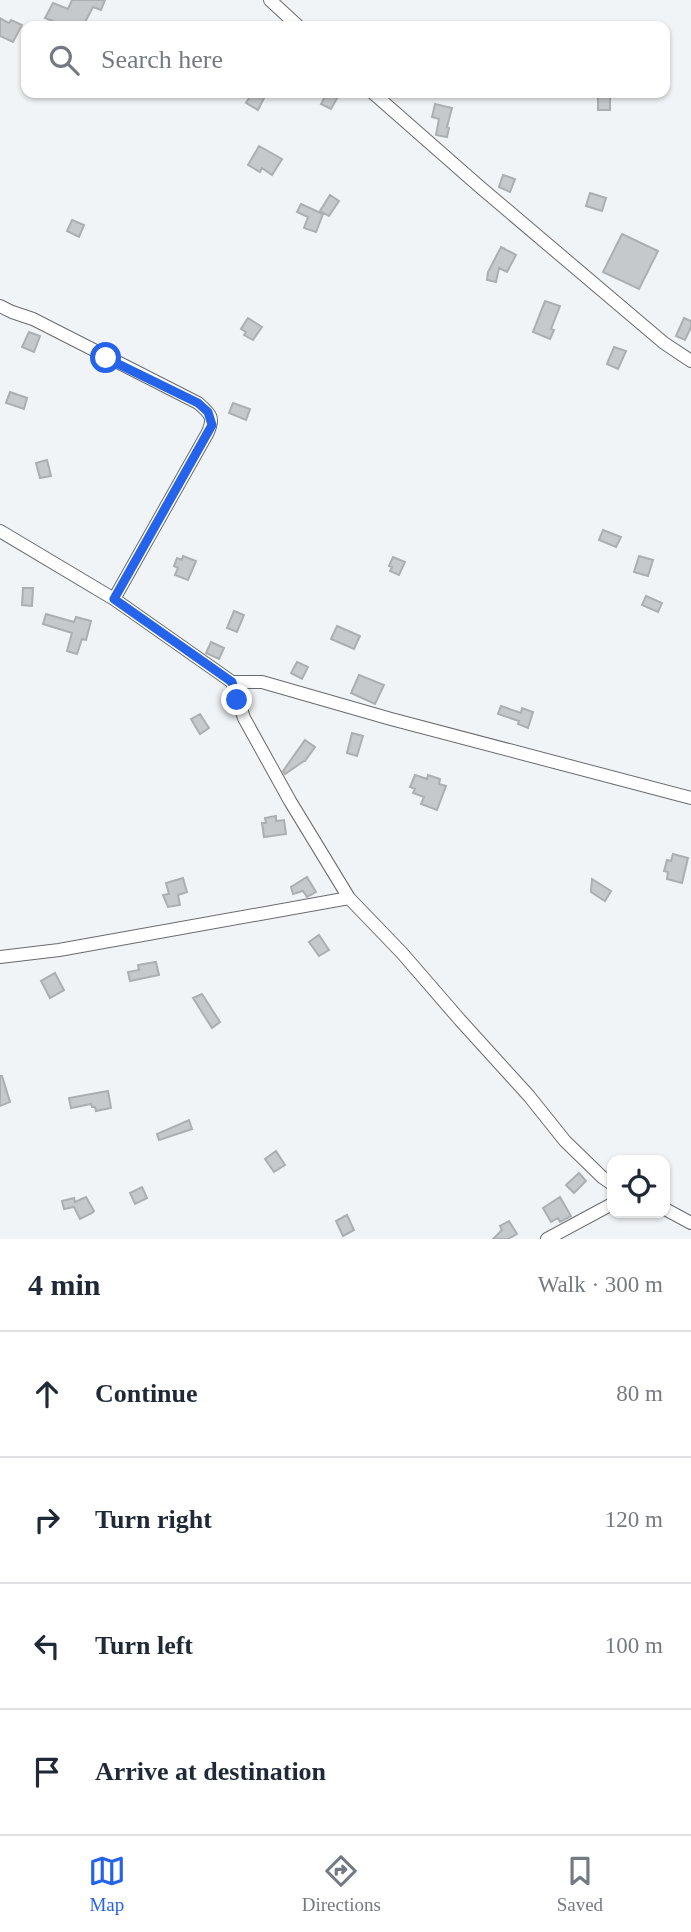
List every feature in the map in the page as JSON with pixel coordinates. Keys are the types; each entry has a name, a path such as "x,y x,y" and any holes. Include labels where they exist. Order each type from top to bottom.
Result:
{"street":[{"path":"270,0 293,21"},
{"path":"379,98 664,344 691,361"},
{"path":"0,306 33,319 198,403 211,419 212,425 114,599"},
{"path":"0,531 114,599 232,682 262,682 691,798"},
{"path":"232,682 244,718 349,898 402,953 529,1096 565,1141 607,1180"},
{"path":"0,957 59,950 349,898"},
{"path":"547,1239 607,1208"},
{"path":"670,1212 691,1223"}],"building":[{"path":"72,0 105,0 101,10 93,7 86,21 52,21 45,18 53,3 68,9"},
{"path":"0,18 21,25 13,42 0,36"},
{"path":"249,98 264,98 258,110 246,103"},
{"path":"324,98 337,98 331,109 321,104"},
{"path":"598,98 610,98 610,110 598,110"},
{"path":"435,104 452,108 447,137 436,135 439,119 432,117"},
{"path":"259,146 282,159 272,175 262,168 260,172 248,165"},
{"path":"503,175 515,179 510,192 499,187"},
{"path":"590,193 606,198 602,211 586,206"},
{"path":"330,195 339,201 329,216 320,211"},
{"path":"301,204 323,214 316,232 304,228 308,217 297,212"},
{"path":"72,220 84,225 79,237 67,231"},
{"path":"622,234 658,251 639,289 603,272"},
{"path":"501,247 516,255 507,272 499,268 496,282 487,280 488,272"},
{"path":"545,301 560,306 550,339 533,332"},
{"path":"248,318 262,327 253,340 244,335 246,332 241,329"},
{"path":"684,318 691,321 685,340 676,336"},
{"path":"29,332 40,336 34,352 22,347"},
{"path":"614,347 626,351 618,369 607,364"},
{"path":"10,392 27,398 24,409 6,403"},
{"path":"233,403 250,409 246,420 229,413"},
{"path":"47,460 51,476 40,478 36,463"},
{"path":"603,530 621,537 616,547 599,540"},
{"path":"183,556 196,561 188,580 175,575 178,568 174,566 177,558 182,560"},
{"path":"639,556 653,560 648,576 634,572"},
{"path":"393,557 405,562 399,575 390,571"},
{"path":"23,588 33,588 32,606 22,605"},
{"path":"646,596 662,603 658,612 642,605"},
{"path":"234,611 244,615 237,632 227,628"},
{"path":"46,614 74,622 76,617 91,621 86,640 82,639 77,654 67,651 72,633 43,624"},
{"path":"337,626 360,636 354,649 331,639"},
{"path":"211,642 224,648 219,659 206,653"},
{"path":"297,662 308,667 302,679 291,673"},
{"path":"359,675 384,685 375,704 351,693"},
{"path":"501,706 521,713 522,708 533,712 528,728 518,724 519,721 498,714"},
{"path":"200,714 209,728 200,734 191,719"},
{"path":"352,733 363,736 357,756 347,753"},
{"path":"305,740 315,747 305,761 285,774 283,771"},
{"path":"415,775 440,779 439,784 446,786 437,810 421,804 424,797 413,793 415,789 410,787"},
{"path":"276,816 276,821 284,820 286,834 264,837 262,823 266,823 265,818"},
{"path":"673,854 688,858 682,883 667,879 668,872 664,871 667,860 671,861"},
{"path":"307,877 316,892 307,897 303,891 293,894 291,887"},
{"path":"183,878 187,892 178,895 180,905 168,907 163,895 169,894 166,883"},
{"path":"592,879 611,891 605,901 591,892"},
{"path":"319,935 329,950 319,956 309,942"},
{"path":"156,962 159,975 130,981 128,972 139,970 138,965"},
{"path":"55,973 64,990 50,998 41,981"},
{"path":"202,994 220,1022 212,1028 193,998"},
{"path":"0,1076 10,1102 0,1106"},
{"path":"108,1091 111,1108 96,1111 91,1104 71,1108 69,1098"},
{"path":"189,1120 192,1129 159,1140 157,1134"},
{"path":"276,1151 285,1165 274,1172 265,1159"},
{"path":"579,1173 586,1181 574,1193 566,1185"},
{"path":"142,1187 147,1198 135,1204 130,1193"},
{"path":"86,1197 94,1211 92,1213 80,1219 74,1207 64,1209 62,1201 74,1198 75,1202"},
{"path":"560,1197 571,1216 560,1222 558,1218 551,1222 543,1208"},
{"path":"347,1215 354,1230 343,1236 336,1221"},
{"path":"509,1221 517,1234 508,1239 493,1239 502,1230 500,1226"}],"route":[{"path":"106,358 198,403 208,412 212,425 114,599 232,682 237,700"}]}
